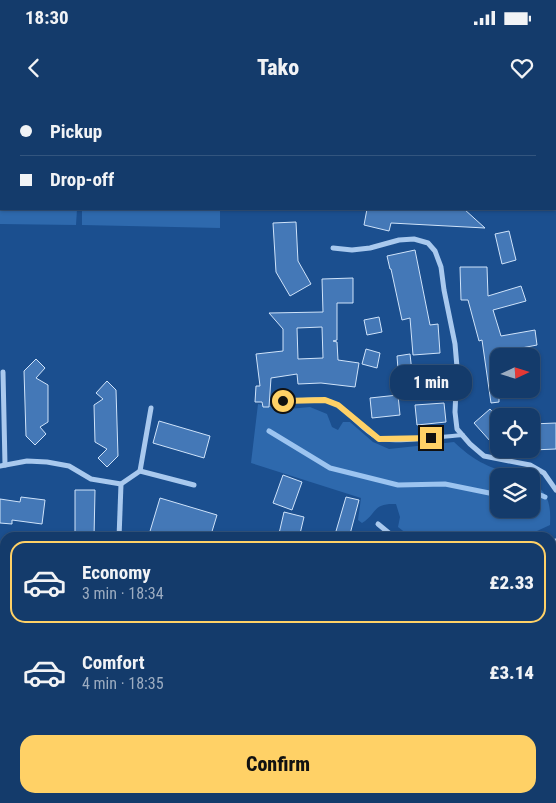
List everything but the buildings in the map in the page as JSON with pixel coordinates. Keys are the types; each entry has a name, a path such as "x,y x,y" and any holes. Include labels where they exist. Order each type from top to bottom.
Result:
{"street":[{"path":"333,248 352,250 370,248 399,240 414,239 428,242 435,251 441,267 455,344 457,428 470,444 484,456 530,465 544,473 556,490"},
{"path":"3,372 3,466 27,461 47,462 69,466 91,479 120,484 140,471 151,408"},
{"path":"140,471 194,485"},
{"path":"119,532 120,484"},
{"path":"378,524 388,532"}],"lane":[{"path":"283,401 325,400 338,405 379,439 397,440 463,435"}],"shaded area":[{"path":"0,210 77,210 76,225 0,224"},
{"path":"82,210 220,210 220,228 82,225"},
{"path":"258,404 289,409 310,407 327,414 332,427 338,430 343,422 350,422 373,442 389,449 454,442 477,460 494,468 490,468 490,518 540,518 540,488 548,500 550,525 535,532 404,532 398,527 400,517 396,504 379,507 362,523 358,520 361,498 251,463"}],"waterway":[{"path":"269,431 330,468 398,485 445,484 490,493"},
{"path":"540,495 545,497"}],"route":[{"path":"283,401 325,400 338,405 379,439 431,438"}]}
